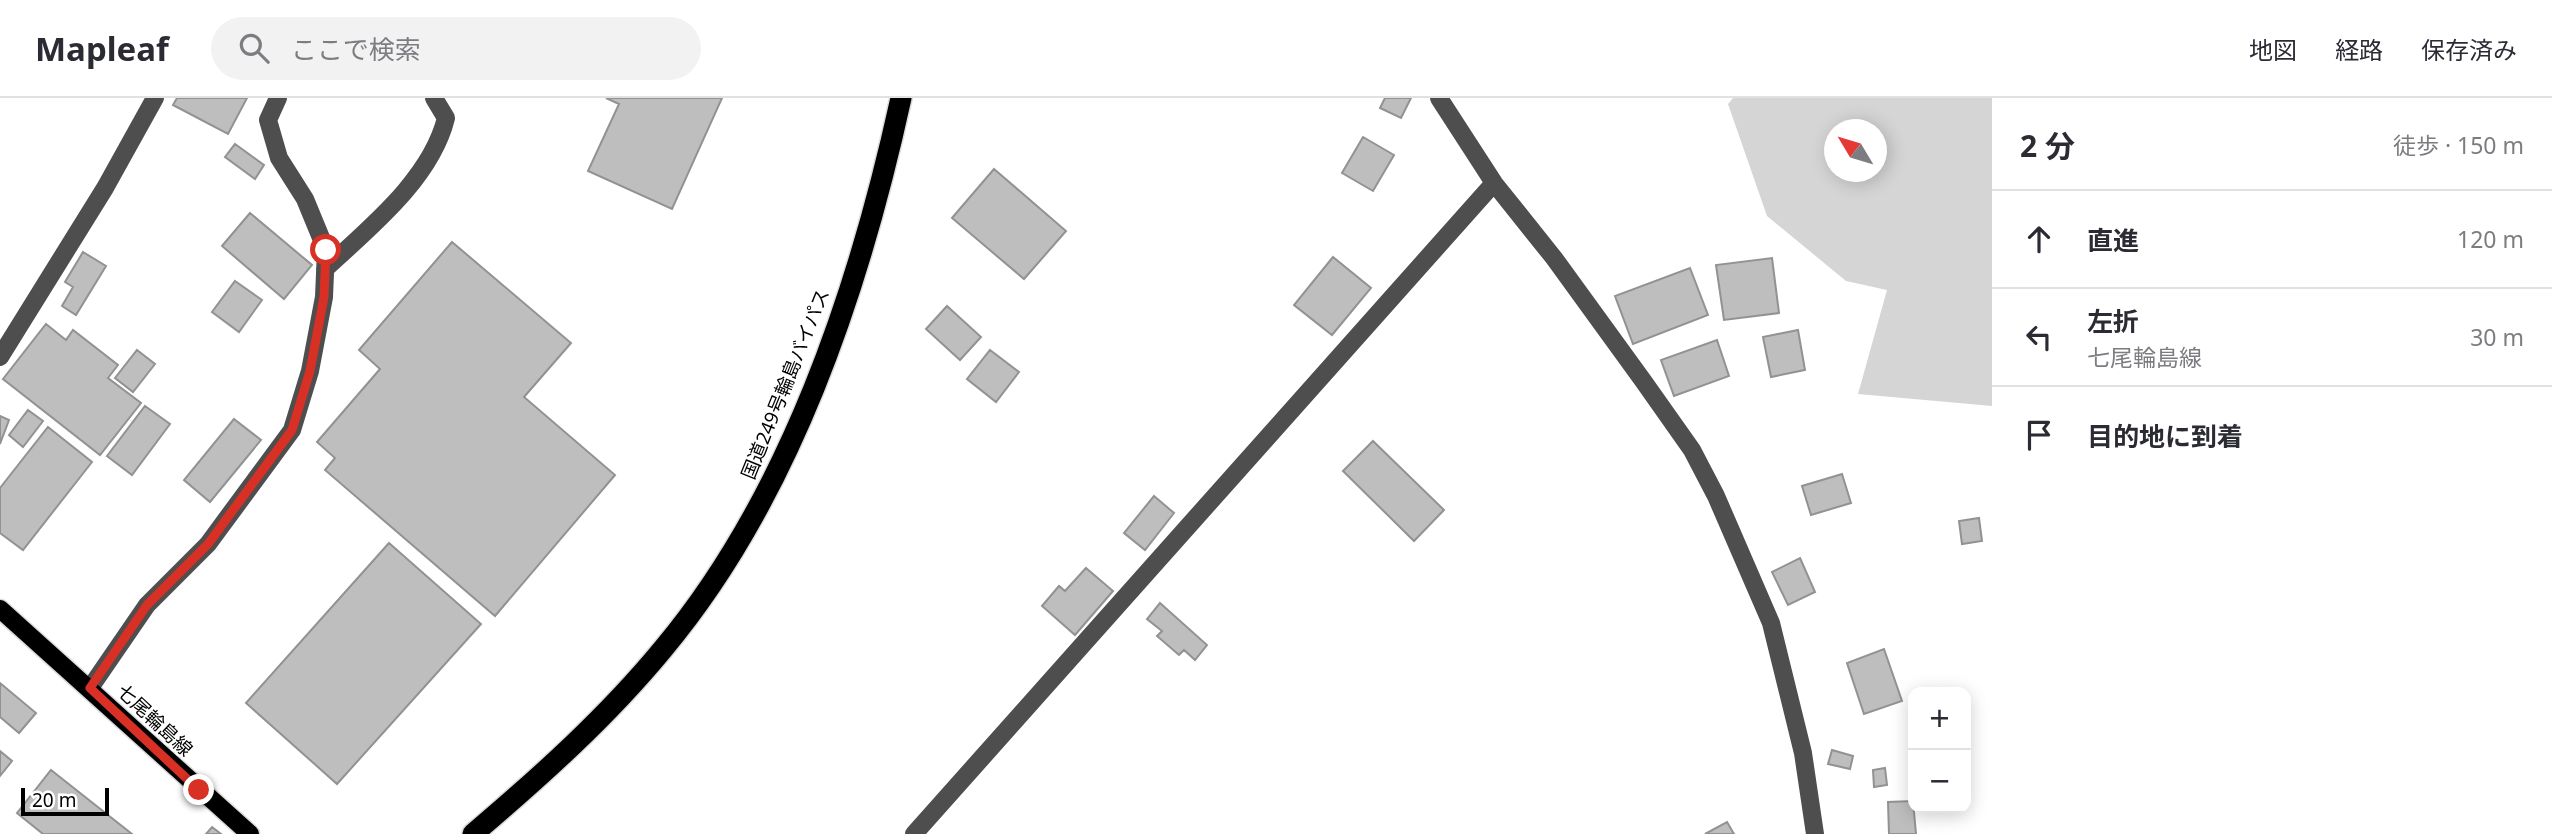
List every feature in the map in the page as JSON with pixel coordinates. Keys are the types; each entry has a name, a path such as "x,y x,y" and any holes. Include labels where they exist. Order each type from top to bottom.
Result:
{"highway":[{"name":"国道249号輪島バイパス","path":"473,834 562,756 664,648 728,559 772,484 823,359 848,287 873,209 901,98"}],"main road":[{"name":"七尾輪島線","path":"0,609 250,834"}],"street":[{"path":"0,357 105,188 155,98"},
{"path":"90,688 147,605 208,544 292,430 310,371 324,297 326,250 305,199 279,158 268,120 278,98"},
{"path":"325,269 371,226 440,142 446,118 434,98"},
{"path":"1439,98 1494,183 1554,258 1692,450 1716,496 1771,623 1803,753 1815,834"},
{"path":"914,834 1494,183"}],"shaded area":[{"path":"1733,98 1992,98 1992,406 1858,394 1887,290 1846,281 1767,216 1728,104"}],"building":[{"path":"177,98 247,98 228,134 173,105"},
{"path":"606,98 722,98 672,209 588,171 619,104"},
{"path":"1385,98 1411,98 1401,118 1380,108"},
{"path":"1363,137 1394,155 1373,191 1342,173"},
{"path":"235,144 264,165 255,179 225,157"},
{"path":"994,169 1066,231 1024,279 952,218"},
{"path":"250,213 312,265 284,299 222,246"},
{"path":"452,242 571,343 524,397 615,475 495,616 325,470 335,458 317,442 380,369 359,350"},
{"path":"83,252 106,266 76,315 62,306 73,287 65,282"},
{"path":"1333,257 1371,288 1332,335 1294,305"},
{"path":"1772,258 1779,313 1724,320 1716,265"},
{"path":"1690,268 1708,315 1633,344 1615,296"},
{"path":"235,281 262,300 239,332 212,312"},
{"path":"947,306 981,337 960,360 926,329"},
{"path":"46,324 66,340 73,330 118,365 108,378 141,403 100,455 3,379"},
{"path":"1798,330 1805,370 1771,377 1763,337"},
{"path":"1717,340 1729,376 1674,396 1661,360"},
{"path":"137,350 155,364 133,392 115,378"},
{"path":"990,350 1019,372 996,402 967,379"},
{"path":"145,406 170,424 132,475 107,456"},
{"path":"28,410 43,421 23,447 9,435"},
{"path":"0,416 9,420 0,444"},
{"path":"234,419 261,440 210,502 184,480"},
{"path":"48,427 92,462 23,550 0,533 0,488"},
{"path":"1373,441 1444,510 1414,541 1343,471"},
{"path":"1842,474 1851,503 1811,515 1802,486"},
{"path":"1154,496 1174,513 1145,550 1124,533"},
{"path":"1979,518 1982,541 1962,544 1959,521"},
{"path":"389,543 481,624 337,784 246,703"},
{"path":"1800,558 1815,592 1788,605 1772,572"},
{"path":"1086,568 1113,591 1075,635 1042,606 1059,586 1065,591"},
{"path":"1160,603 1207,645 1195,660 1184,650 1179,655 1157,636 1162,631 1147,619"},
{"path":"1884,649 1902,701 1864,714 1847,663"},
{"path":"0,683 36,713 19,733 0,717"},
{"path":"1832,750 1853,756 1850,769 1828,764"},
{"path":"0,751 12,761 0,776"},
{"path":"1885,768 1887,785 1874,787 1873,770"},
{"path":"51,770 132,834 43,834 17,813"},
{"path":"1908,801 1908,813 1914,813 1916,834 1889,834 1888,802"},
{"path":"1727,822 1734,834 1705,834"},
{"path":"212,827 221,834 206,834"}],"route":[{"path":"199,790 90,688 147,605 208,544 292,430 310,371 324,297 326,250"}]}
